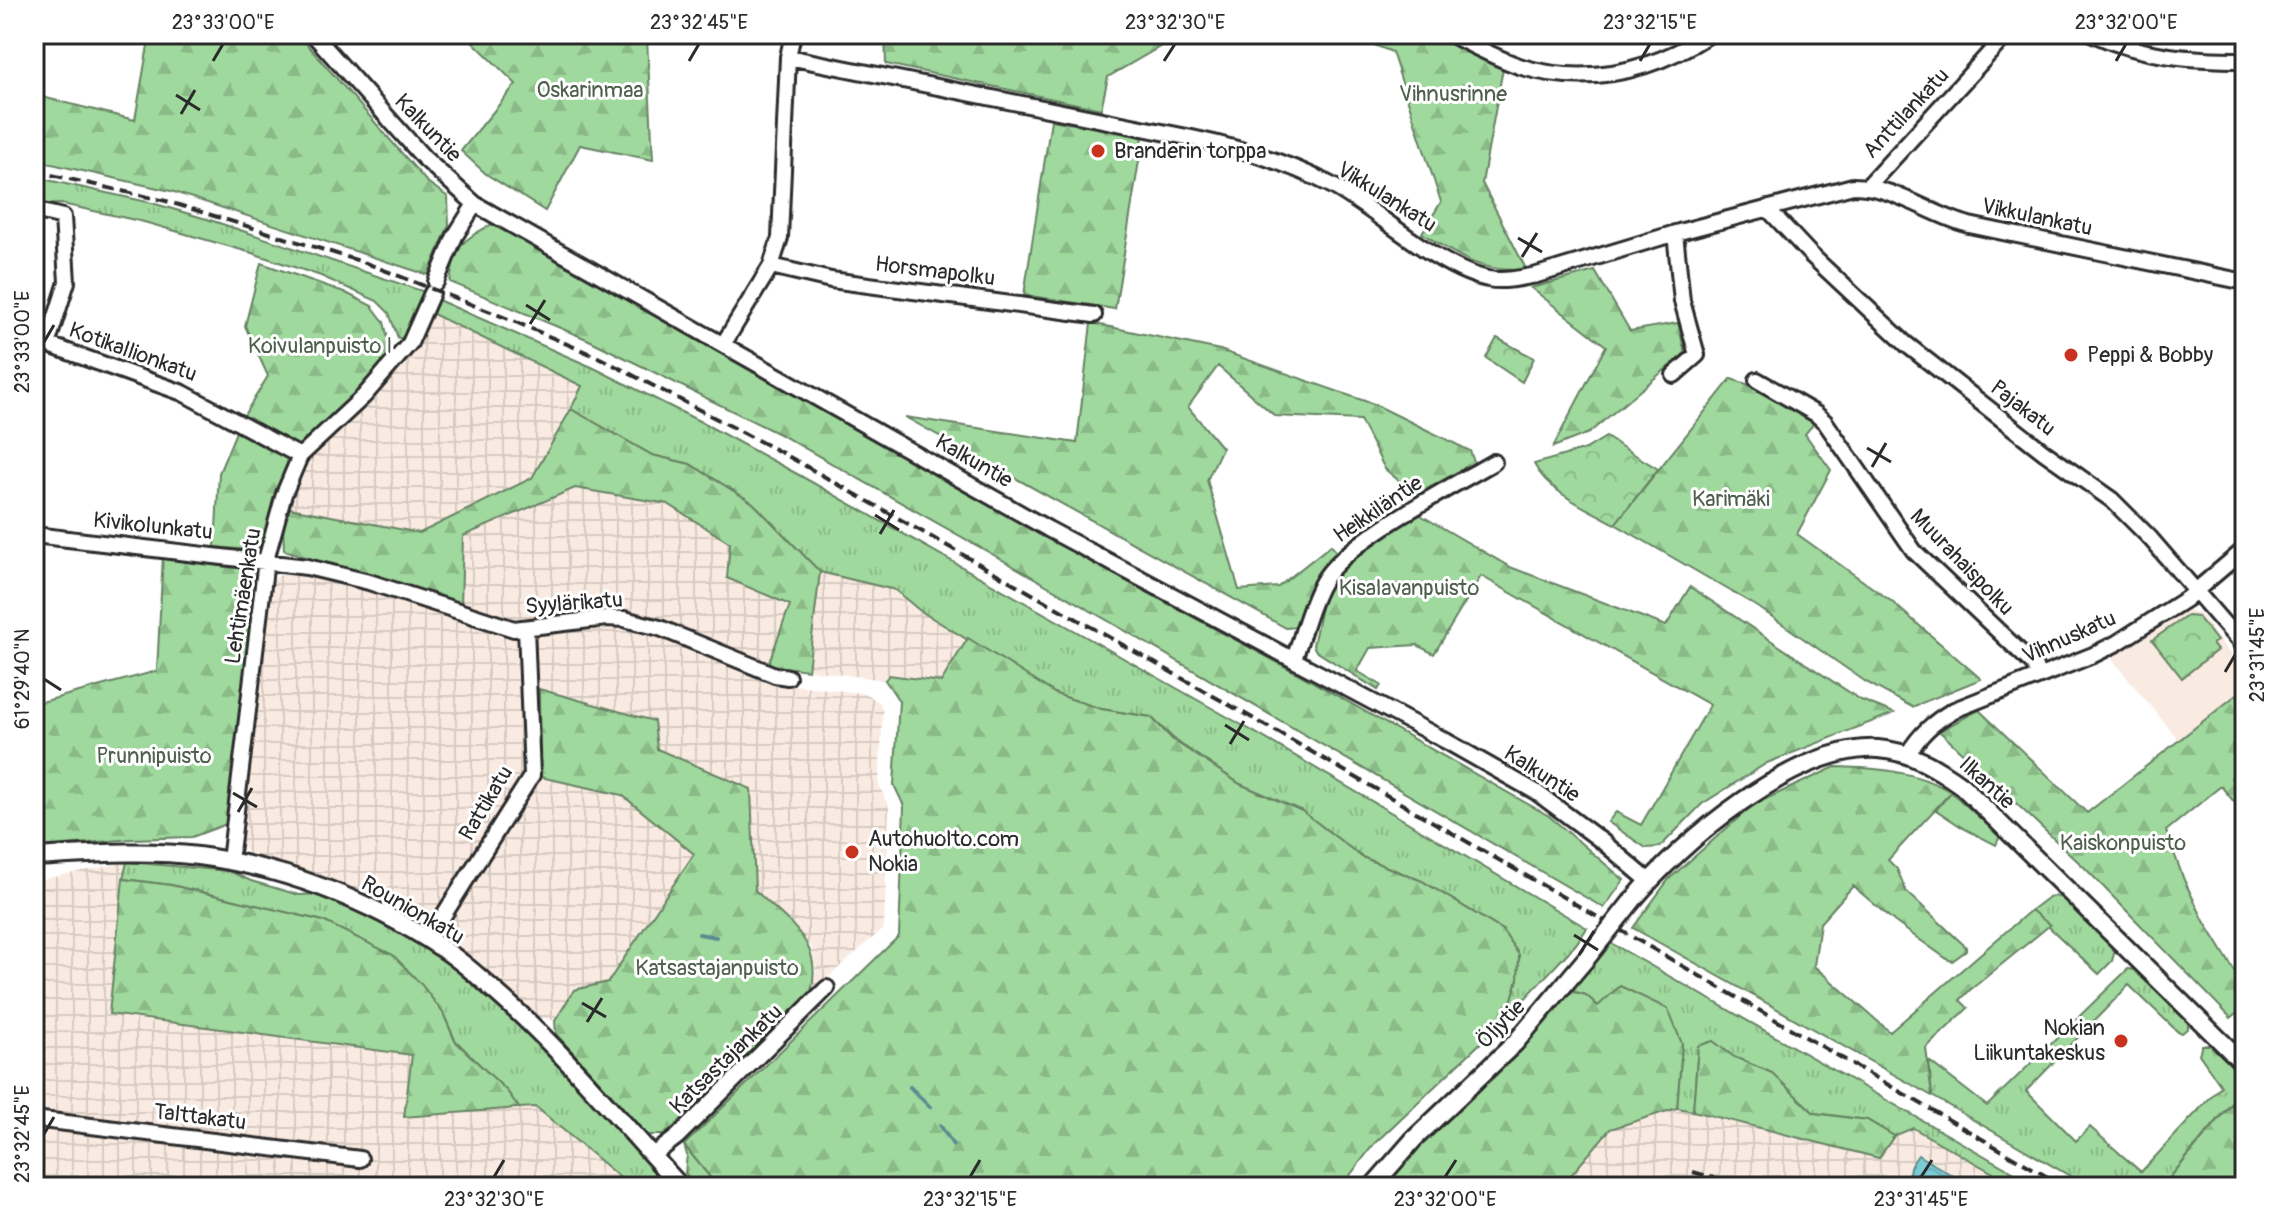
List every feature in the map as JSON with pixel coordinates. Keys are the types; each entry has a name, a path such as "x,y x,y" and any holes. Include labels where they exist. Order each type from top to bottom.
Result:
{"main road":[{"name":"Ilkantie","path":"1649,881 1718,817 1790,773 1853,751 1882,749 1907,755 1932,765 1962,786 2245,1065"},
{"name":"Rounionkatu","path":"34,857 116,852 196,855 275,873 342,895 387,916 473,972 517,1011 576,1070 681,1187"},
{"name":"Öljytie","path":"1372,1187 1414,1139 1515,1043 1649,881"}],"street":[{"name":"Kalkuntie","path":"313,34 401,134 475,204 1048,529 1536,792 1649,881"},
{"path":"724,343 771,266 780,238 788,57 793,34"},
{"path":"1449,34 1522,66 1579,78 1631,71 1670,57 1708,35"},
{"name":"Anttilankatu","path":"1868,186 2007,34"},
{"path":"2093,34 2144,53 2204,60 2245,60"},
{"name":"Vikkulankatu","path":"788,57 1254,153 1330,185 1448,261 1489,279 1518,279 1537,275 1767,208 1853,186 1868,186 1967,225 2245,282"},
{"name":"Lehtimäenkatu","path":"230,861 266,560 284,494 300,456 364,396 410,343 455,236 475,204"},
{"name":"Pajakatu","path":"1767,208 1811,255 1906,344 2044,452 2112,500 2150,538 2245,648"},
{"name":"Kotikallionkatu","path":"34,210 63,217 67,282 48,342 52,346 183,393 300,456"},
{"path":"1674,375 1697,355 1682,301 1675,233"},
{"name":"Horsmapolku","path":"771,266 831,280 1094,315"},
{"name":"Muurahaispolku","path":"1757,380 1825,422 1914,551 2034,665 2038,675"},
{"name":"Heikkiläntie","path":"1294,659 1321,584 1329,571 1410,511 1494,462"},
{"name":"Kivikolunkatu","path":"34,535 266,560"},
{"name":"Vihnuskatu","path":"1907,755 1922,732 1937,720 2117,643 2195,591 2245,549"},
{"name":"Syylärikatu","path":"266,560 369,582 514,629 607,618 624,619 660,628 775,675 788,677"},
{"name":"Rattikatu","path":"428,940 532,775 526,628"},
{"path":"34,857 34,865"},
{"name":"Katsastajankatu","path":"652,1156 677,1137 827,988"},
{"name":"Talttakatu","path":"34,1119 360,1159"}],"shaded area":[{"path":"433,314 582,386 532,478 420,533 289,508 309,461 378,395 418,345"},
{"path":"575,488 669,504 731,543 727,578 790,605 768,665 660,622 516,623 461,606 462,536"},
{"path":"286,571 369,590 517,638 521,766 540,777 622,795 695,854 608,982 574,990 555,1021 535,1016 482,968 413,920 335,882 253,857 244,849 240,839 273,580"},
{"path":"820,572 895,590 919,610 968,638 941,682 889,675 885,680 808,670"},
{"path":"2187,609 2199,614 2245,673 2245,688 2179,740 2109,656"},
{"path":"607,625 636,628 659,635 772,682 867,694 880,703 883,711 879,785 889,808 884,928 811,992 816,972 811,946 755,890 751,789 657,749 653,721 539,688 537,635"},
{"path":"127,862 110,1014 413,1055 404,1117 536,1107 631,1187 34,1187 34,881"},
{"path":"1677,1108 1879,1158 1894,1136 1912,1128 2018,1187 1561,1187 1610,1129"}],"green space":[{"path":"150,34 298,34 426,181 448,197 449,225 428,275 171,191 34,160 34,95 135,120"},
{"name":"Oskarinmaa","path":"465,34 640,34 647,38 653,160 580,145 545,211 486,174 461,151 516,84"},
{"path":"885,34 1182,34 1108,77 1101,109 886,64"},
{"name":"Vihnusrinne","path":"1347,34 1430,34 1503,68 1482,183 1526,269 1496,269 1471,262 1422,233 1441,202 1392,52"},
{"path":"1051,120 1143,136 1115,309 1024,295"},
{"path":"34,177 152,203 210,220 425,292 412,325 402,338 398,338 389,313 377,301 321,276 144,222 62,204 34,205"},
{"path":"492,224 1048,539 1297,673 1549,816 1624,880 1604,908 783,436 589,340 450,282 461,246"},
{"name":"Koivulanpuisto I","path":"261,263 344,292 372,306 384,322 388,339 386,361 373,377 298,446 243,417 268,376 245,326"},
{"path":"1595,271 1630,331 1678,323 1685,353 1589,433 1553,447 1606,346 1531,288"},
{"path":"438,300 594,368 799,475 1256,733 1587,928 1576,944 1506,1019 1518,979 1519,955 1502,930 1422,881 1362,857 1302,811 1240,784 1176,741 1151,717 1101,709 1056,694 919,610 895,590 820,572 753,503 690,464 652,455 571,409 582,386 433,314"},
{"path":"1091,323 1220,350 1376,405 1470,451 1474,462 1416,495 1385,469 1360,420 1275,416 1218,366 1188,407 1222,448 1207,480 1239,590 1278,587 1331,545 1337,553 1311,584 1297,627 1286,628 905,417 1077,443"},
{"path":"1497,338 1534,358 1522,382 1486,358"},
{"name":"Karimäki","path":"1731,379 1762,389 1815,422 1805,434 1831,470 1797,534 1891,601 1981,679 1912,707 1866,682 1758,607 1615,524"},
{"path":"571,409 652,455 690,464 753,503 820,572 808,670 768,665 790,605 727,578 730,543 668,504 575,488 463,536 461,606 284,550 283,526 289,508 420,533 532,478"},
{"path":"238,427 285,454 289,468 276,496 264,540 259,547 250,550 215,547 219,473"},
{"path":"1606,437 1658,469 1615,524 1559,492 1534,464 1586,449"},
{"name":"Kisalavanpuisto","path":"1417,513 1510,567 1666,626 1690,587 1861,700 1894,713 1767,763 1702,804 1660,847 1646,848 1608,822 1616,812 1641,825 1710,705 1481,576 1434,654 1417,645 1370,648 1357,671 1381,685 1378,690 1316,651 1313,645 1325,589 1343,567"},
{"name":"Prunnipuisto","path":"163,555 253,565 258,571 229,823 192,837 34,848 34,704 157,671"},
{"path":"2187,616 2198,617 2217,641 2212,644 2217,650 2182,678 2152,640"},
{"path":"968,638 1056,694 1101,709 1151,717 1173,740 1240,784 1302,811 1362,857 1422,881 1502,930 1519,955 1518,979 1506,1019 1374,1144 1341,1187 718,1187 684,1145 899,936 904,806 894,785 899,701 885,680 889,675 941,682"},
{"name":"Kaiskonpuisto","path":"2245,688 2245,765 2231,778 2245,795 2245,815 2221,786 2166,831 2184,880 2204,921 2245,988 2245,1007 2231,1018 2086,869 1939,731 1979,710 2087,813"},
{"name":"Katsastajanpuisto","path":"539,689 654,721 657,749 751,789 755,890 791,923 808,946 812,959 814,974 811,992 666,1135 647,1135 556,1034 555,1021 574,990 608,982 694,854 622,795 540,777"},
{"path":"1835,767 1909,775 1951,792 1888,860 1897,869 1906,891 1966,947 1966,951 1952,961 1947,959 1895,922 1853,886 1820,923 1814,966 1890,1032 2031,910 2050,925 1970,990 1960,1000 1968,1008 1926,1048 1932,1096 1633,928 1669,879 1753,805"},
{"path":"1951,792 2000,836 1996,845 1936,810"},
{"path":"127,862 229,871 299,895 318,894 395,928 444,959 516,1021 577,1082 671,1187 631,1187 536,1107 519,1108 455,1040 443,1013 352,936 323,921 171,885 123,879"},
{"path":"123,879 171,885 323,921 393,955 443,1013 455,1041 507,1091 519,1108 404,1117 412,1055 109,1014"},
{"path":"2056,896 2066,900 2115,950 2112,961 2099,974 2031,910 2047,898"},
{"path":"1611,943 2039,1187 2018,1187 1913,1128 1894,1136 1867,1120 1814,1113 1772,1073 1734,1057 1713,1041 1698,1046 1693,1111 1677,1108 1682,1044 1598,1006 1586,995 1571,991"},
{"path":"2128,969 2135,970 2188,1021 2188,1028 2182,1033 2178,1032 2129,985 2026,1091 2076,1141 2090,1127 2141,1172 2221,1086 2199,1054 2202,1045 2212,1045 2245,1078 2245,1099 2235,1099 2162,1187 2089,1187 1932,1096 1929,1061 1987,1106"},
{"path":"1620,986 1668,1009 1682,1044 1677,1108 1610,1129 1561,1187 1386,1187 1424,1138 1571,991 1586,995 1598,1006"},
{"path":"1713,1041 1734,1057 1772,1073 1814,1113 1867,1120 1894,1136 1879,1158 1693,1111 1698,1046"},
{"path":"2236,1099 2245,1099 2245,1178 2236,1187 2162,1187"},
{"path":"684,1145 718,1187 697,1187 685,1173 687,1155"}],"water":[{"path":"1918,1155 1972,1187 1924,1187 1908,1178 1910,1167"}],"waterway":[{"path":"699,934 716,937"},
{"path":"910,1087 930,1107"},
{"path":"940,1125 953,1145"}],"railway":[{"path":"34,171 166,201 366,263 600,358 786,455 1279,733 2065,1187"},
{"path":"1693,1172 1747,1187"}],"place":[{"name":"Branderin torppa","path":"1098,151"},
{"name":"Peppi & Bobby","path":"2071,355"},
{"name":"Autohuolto.com Nokia","path":"852,852"},
{"name":"Nokian Liikuntakeskus","path":"2121,1041"}]}
